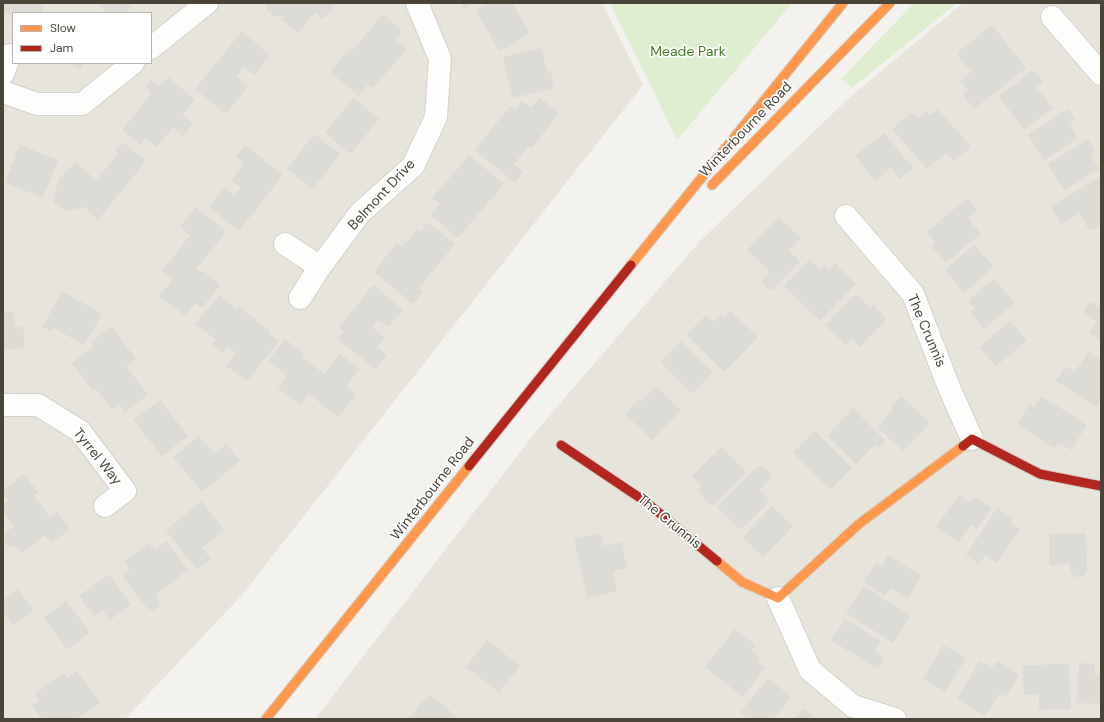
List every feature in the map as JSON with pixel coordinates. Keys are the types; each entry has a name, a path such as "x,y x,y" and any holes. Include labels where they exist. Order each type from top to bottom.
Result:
{"main road":[{"name":"Winterbourne Road","path":"266,719 546,368 843,3"},
{"name":"Winterbourne Road","path":"706,191 890,3"},
{"name":"Winterbourne Road","path":"622,276 689,208"},
{"path":"778,598 859,524 972,439 1040,474 1101,486"},
{"name":"The Crunnis","path":"562,445 646,502 742,582 778,598"}],"street":[{"path":"152,47 207,3"},
{"name":"Belmont Drive","path":"300,298 320,267 360,213 413,166 436,117 440,59 417,3"},
{"path":"1052,17 1101,74"},
{"path":"3,92 37,104 82,104 132,64"},
{"name":"The Crunnis","path":"846,216 913,294 950,390 972,439"},
{"path":"285,244 320,267"},
{"name":"Tyrrel Way","path":"3,405 38,404 80,431 125,491 105,506"},
{"path":"778,598 810,670 853,706 895,719"}],"shaded area":[{"path":"3,3 602,3 643,85 241,596 125,719 3,719"},
{"path":"963,3 1101,3 1101,719 315,719 538,429 700,241 850,97"}],"green space":[{"name":"Meade Park","path":"610,3 792,3 677,140"},
{"path":"914,3 957,3 852,88 841,79"}],"building":[{"path":"3,3 44,3 41,12 12,12 12,17 3,13"},
{"path":"98,3 127,3 131,8 126,12 106,12"},
{"path":"265,3 337,3 323,19 315,12 298,33 280,19 283,16 274,16 266,10"},
{"path":"461,3 474,3 464,9"},
{"path":"487,3 512,3 530,33 500,51 475,10"},
{"path":"383,14 402,31 395,40 407,49 373,88 368,84 359,96 330,72 350,48 353,50"},
{"path":"992,25 1026,68 974,109 963,95 968,90 960,81 971,72 957,53"},
{"path":"242,31 270,55 254,75 244,67 236,76 248,86 226,114 195,89"},
{"path":"541,48 547,70 551,73 554,85 551,89 512,98 503,57"},
{"path":"68,64 83,64 81,69"},
{"path":"1033,70 1043,82 1036,87 1053,108 1024,130 999,96"},
{"path":"168,77 195,100 182,115 193,124 183,136 173,127 157,147 146,138 140,145 122,130 152,93 145,87 151,80 160,86"},
{"path":"354,98 379,119 350,154 325,133"},
{"path":"540,98 559,113 532,148 528,146 514,164 523,172 515,183 475,150 510,106 515,110 522,101 531,108"},
{"path":"938,109 971,147 954,161 946,153 927,169 892,129 912,112 918,118 926,111 930,116"},
{"path":"1068,109 1075,120 1070,124 1078,138 1044,160 1028,135"},
{"path":"884,133 913,168 900,179 891,167 875,181 855,156"},
{"path":"314,134 340,154 313,189 287,169"},
{"path":"1088,139 1095,151 1090,154 1099,169 1064,190 1048,164"},
{"path":"123,142 146,161 98,220 84,207 66,211 53,203 58,180 75,162 96,180 119,153 115,150"},
{"path":"20,145 58,160 43,198 5,183"},
{"path":"245,145 283,175 239,231 209,207 225,187 234,195 241,188 231,180 244,163 236,156"},
{"path":"469,155 504,184 458,238 431,215 440,204 432,198"},
{"path":"1099,177 1101,180 1101,224 1090,231 1079,213 1062,225 1051,207"},
{"path":"967,198 977,210 968,218 981,234 946,263 931,246 936,243 927,232"},
{"path":"196,207 226,232 196,269 200,272 202,270 220,285 202,308 195,303 185,316 159,296 172,280 162,271 190,235 180,227"},
{"path":"779,217 801,238 789,250 800,262 771,291 761,281 770,272 747,250"},
{"path":"428,222 455,244 419,288 423,292 413,304 374,272 397,243 402,247 417,229 420,232"},
{"path":"974,245 994,267 964,293 945,270"},
{"path":"810,259 820,269 824,265 829,270 835,263 856,284 820,321 784,286"},
{"path":"994,279 1015,303 984,329 970,312 975,309 968,301"},
{"path":"373,285 403,310 388,327 378,320 372,327 385,338 377,347 387,355 375,369 338,339 344,331 339,327"},
{"path":"62,291 102,314 84,345 54,328 52,332 42,327"},
{"path":"856,294 870,308 873,305 887,320 860,347 851,339 845,345 825,325"},
{"path":"219,295 237,309 239,307 270,331 268,333 279,341 247,381 226,366 236,353 228,347 223,354 212,345 216,340 195,324"},
{"path":"1090,301 1101,308 1101,341 1089,333 1097,321 1083,312"},
{"path":"14,311 15,327 23,326 25,348 3,350 3,312"},
{"path":"731,311 758,337 724,372 686,335 706,315 714,322 721,314 724,317"},
{"path":"1010,321 1027,341 996,366 979,347"},
{"path":"111,326 136,359 126,366 148,395 125,412 119,404 112,410 96,389 93,391 72,363 94,346 91,342"},
{"path":"285,339 304,354 302,357 324,374 340,354 360,369 346,386 356,395 338,417 309,394 300,405 278,388 287,376 268,361"},
{"path":"681,341 713,373 692,394 661,362"},
{"path":"1088,352 1101,360 1101,400 1097,407 1056,381 1066,366 1075,372"},
{"path":"656,386 681,410 652,440 625,414 638,400 640,402"},
{"path":"901,396 930,423 903,451 877,427 893,409 890,407"},
{"path":"1041,396 1087,425 1071,450 1058,442 1054,448 1017,424 1029,404 1034,407"},
{"path":"160,400 188,436 162,456 133,420"},
{"path":"853,408 886,441 879,448 875,444 856,464 827,436"},
{"path":"815,431 852,468 830,490 793,452"},
{"path":"199,436 214,454 226,444 240,461 202,492 173,457"},
{"path":"722,447 746,472 712,506 696,490 701,486 692,476"},
{"path":"763,466 770,472 770,479 759,490 770,501 741,530 717,507 757,467"},
{"path":"24,474 38,492 34,496 50,517 57,512 70,529 52,543 45,535 22,553 16,546 13,548 8,546 4,540 5,533 14,526 3,511 3,505 9,501 3,494 3,490"},
{"path":"959,495 970,503 975,497 992,508 977,529 971,525 958,542 936,527"},
{"path":"202,501 224,530 202,548 211,559 197,570 166,530"},
{"path":"772,506 793,526 763,557 743,537"},
{"path":"997,508 1014,519 1011,523 1020,529 997,563 985,555 979,564 966,555"},
{"path":"601,533 604,546 621,542 627,568 613,571 617,591 587,598 574,539"},
{"path":"1086,533 1087,571 1083,577 1075,577 1070,572 1070,564 1049,565 1049,534"},
{"path":"166,541 188,570 155,595 159,606 154,611 147,608 122,575 130,569 124,561 149,543 155,550"},
{"path":"888,555 922,576 908,598 891,588 885,596 864,582 876,563 881,567"},
{"path":"109,574 131,604 110,620 102,610 94,616 79,596"},
{"path":"864,586 910,616 893,643 846,613"},
{"path":"18,589 34,610 13,625 3,613 3,600"},
{"path":"66,601 90,632 68,650 44,618"},
{"path":"845,619 880,641 874,651 885,658 878,669 831,640"},
{"path":"735,629 756,645 751,651 760,658 757,662 765,668 743,697 705,667"},
{"path":"487,640 520,666 499,692 466,667"},
{"path":"943,645 966,658 945,692 923,679"},
{"path":"980,661 992,668 997,661 1019,675 1006,697 1000,693 985,716 957,699"},
{"path":"1069,663 1071,709 1039,710 1039,694 1024,695 1022,666"},
{"path":"1079,663 1095,664 1094,673 1101,674 1101,704 1076,703"},
{"path":"77,671 100,702 77,719 42,719 32,706 39,701 34,694 63,673 67,678"},
{"path":"769,678 791,697 773,719 748,719 740,712"},
{"path":"429,694 460,719 408,719"},
{"path":"803,708 817,719 794,719"}],"traffic: slow":[{"path":"631,265 843,3"},
{"path":"712,185 890,3"},
{"path":"717,561 742,582 778,598 859,524 963,446"},
{"path":"266,719 469,466"}],"traffic: jam":[{"path":"469,466 631,265"},
{"path":"963,446 972,439 1040,474 1101,486"},
{"path":"561,445 646,502 717,561"}]}
